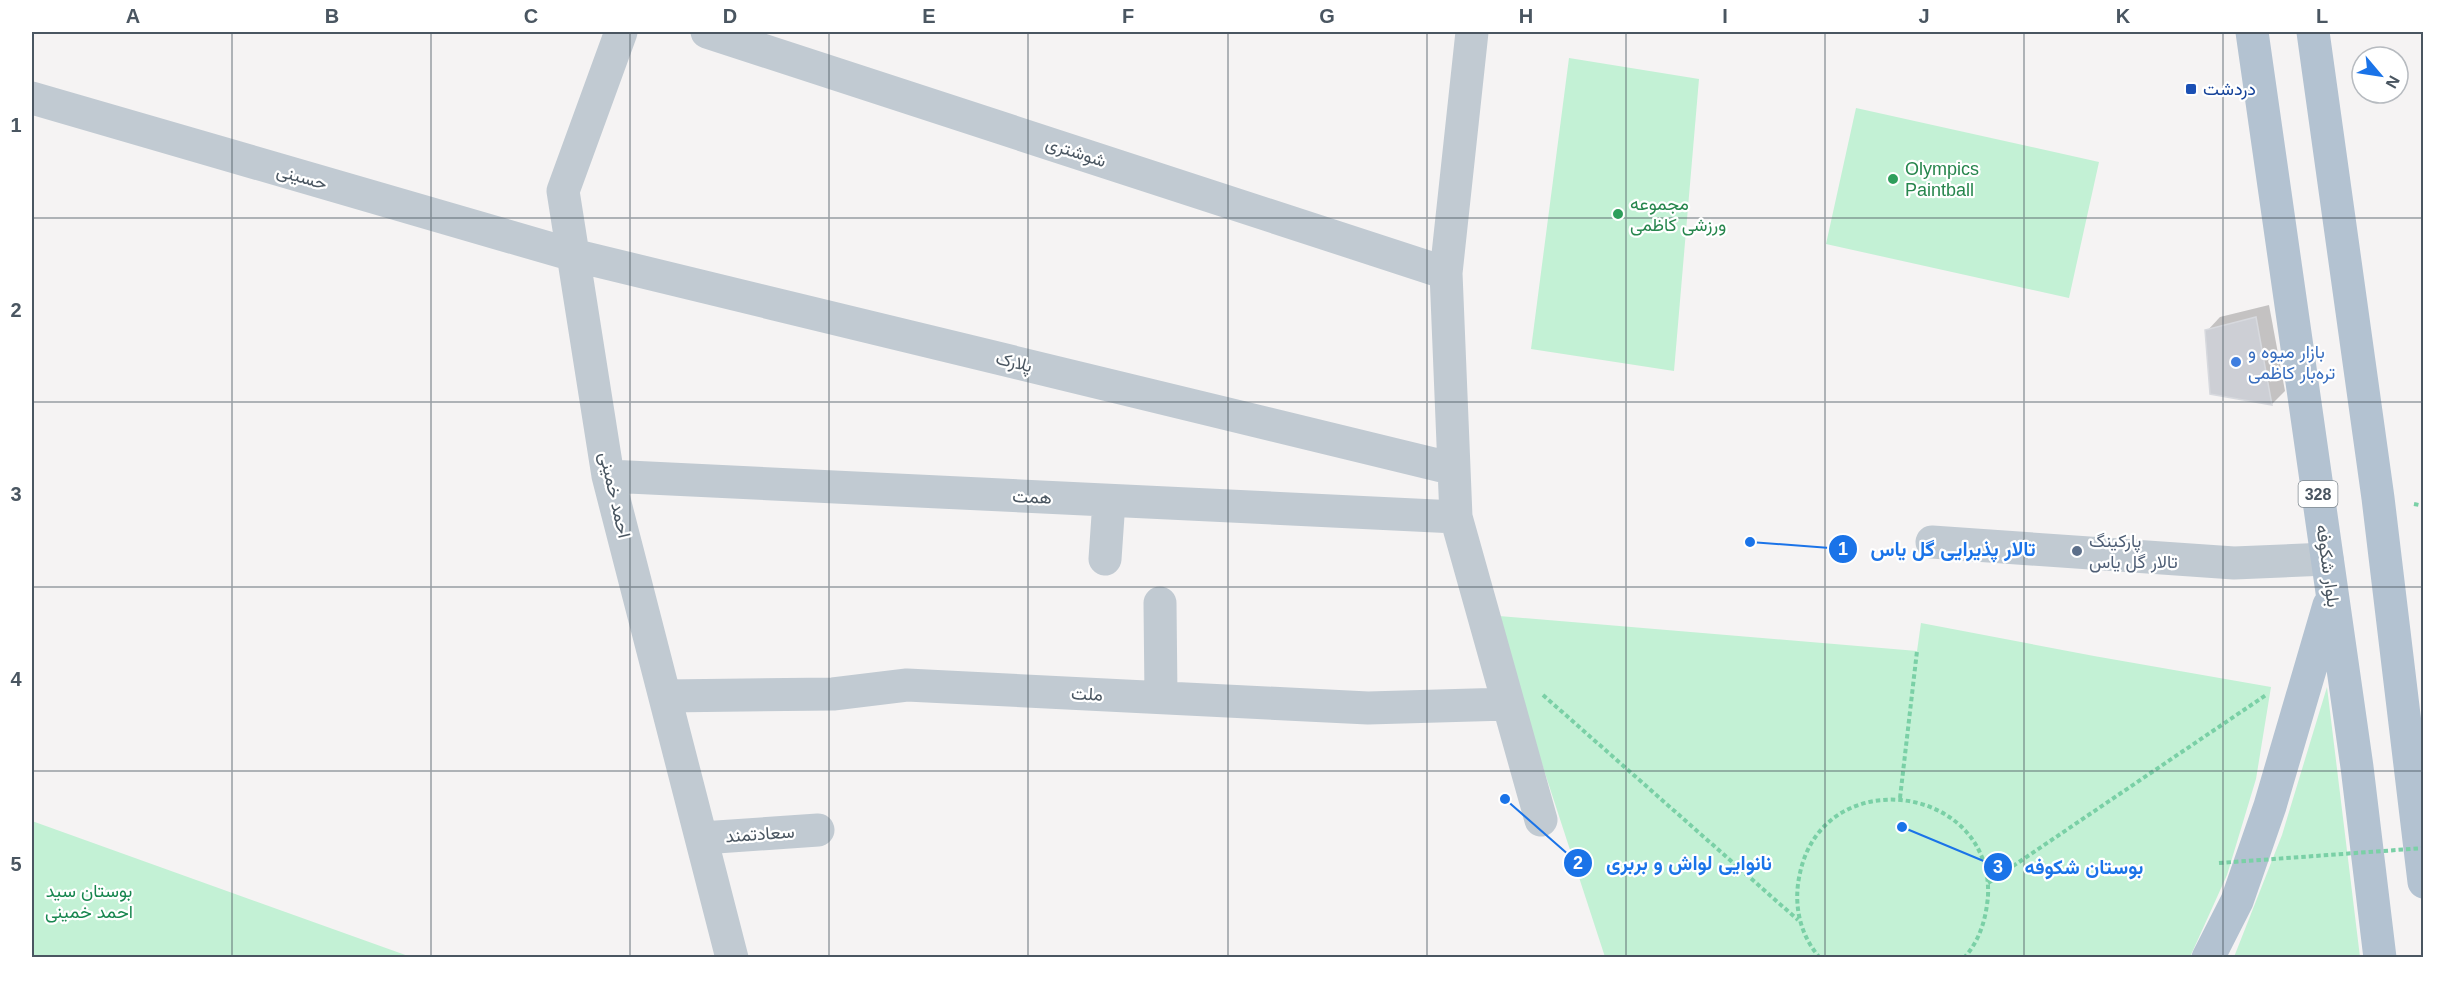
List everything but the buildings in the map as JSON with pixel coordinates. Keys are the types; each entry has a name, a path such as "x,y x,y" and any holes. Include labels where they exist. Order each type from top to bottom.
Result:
{"main road":[{"name":"بلوار شکوفه","path":"2252,32 2357,767 2380,957"},
{"path":"2313,32 2378,498 2424,882"},
{"path":"2208,957 2240,891 2270,806 2332,595"},
{"path":"2408,735 2424,790"}],"street":[{"name":"احمد خمینی","path":"621,32 563,191 608,476 732,957"},
{"name":"شوشتری","path":"707,32 1446,273"},
{"path":"1472,32 1446,273 1456,517 1522,697 1541,820"},
{"name":"حسینی","path":"32,98 573,255"},
{"name":"پلارک","path":"573,255 1454,469"},
{"name":"همت","path":"608,476 1456,517"},
{"path":"1105,559 1109,501"},
{"path":"1932,542 2234,563 2327,559"},
{"path":"1160,603 1161,697"},
{"name":"ملت","path":"666,696 833,694 907,685 1368,708 1522,697"},
{"name":"سعادتمند","path":"702,838 818,830"}],"path":[{"path":"1900,798 1917,651"},
{"path":"1988,883 2312,666"},
{"path":"1522,697 1799,920"},
{"path":"1820,957 1812,948 1799,920 1796,890 1803,859 1818,832 1842,813 1870,800 1900,798 1932,806 1960,825 1979,851 1988,883 1987,916 1974,946 1964,957"},
{"path":"2219,863 2424,848"}],"green space":[{"name":"مجموعه ورزشی کاظمی","path":"1569,58 1699,79 1674,371 1531,349"},
{"path":"1856,108 2099,162 2069,298 1826,244"},
{"path":"1499,616 1917,651 1921,623 2271,687 2256,779 2227,875 2190,957 1605,957 1510,666"},
{"path":"2327,687 2360,957 2234,957 2282,835"},
{"name":"بوستان سید احمد خمینی","path":"32,821 411,957 32,956"}],"place":[{"name":"دردشت","path":"2191,89"},
{"name":"Olympics Paintball","path":"1893,179"},
{"name":"مجموعه ورزشی کاظمی","path":"1618,214"},
{"name":"بازار میوه و تره‌بار کاظمی","path":"2236,362"},
{"name":"تالار پذیرایی گل یاس","path":"1750,542"},
{"name":"پارکینگ تالار گل یاس","path":"2077,551"},
{"name":"نانوایی لواش و بربری","path":"1505,799"},
{"name":"بوستان شکوفه","path":"1902,827"}]}
